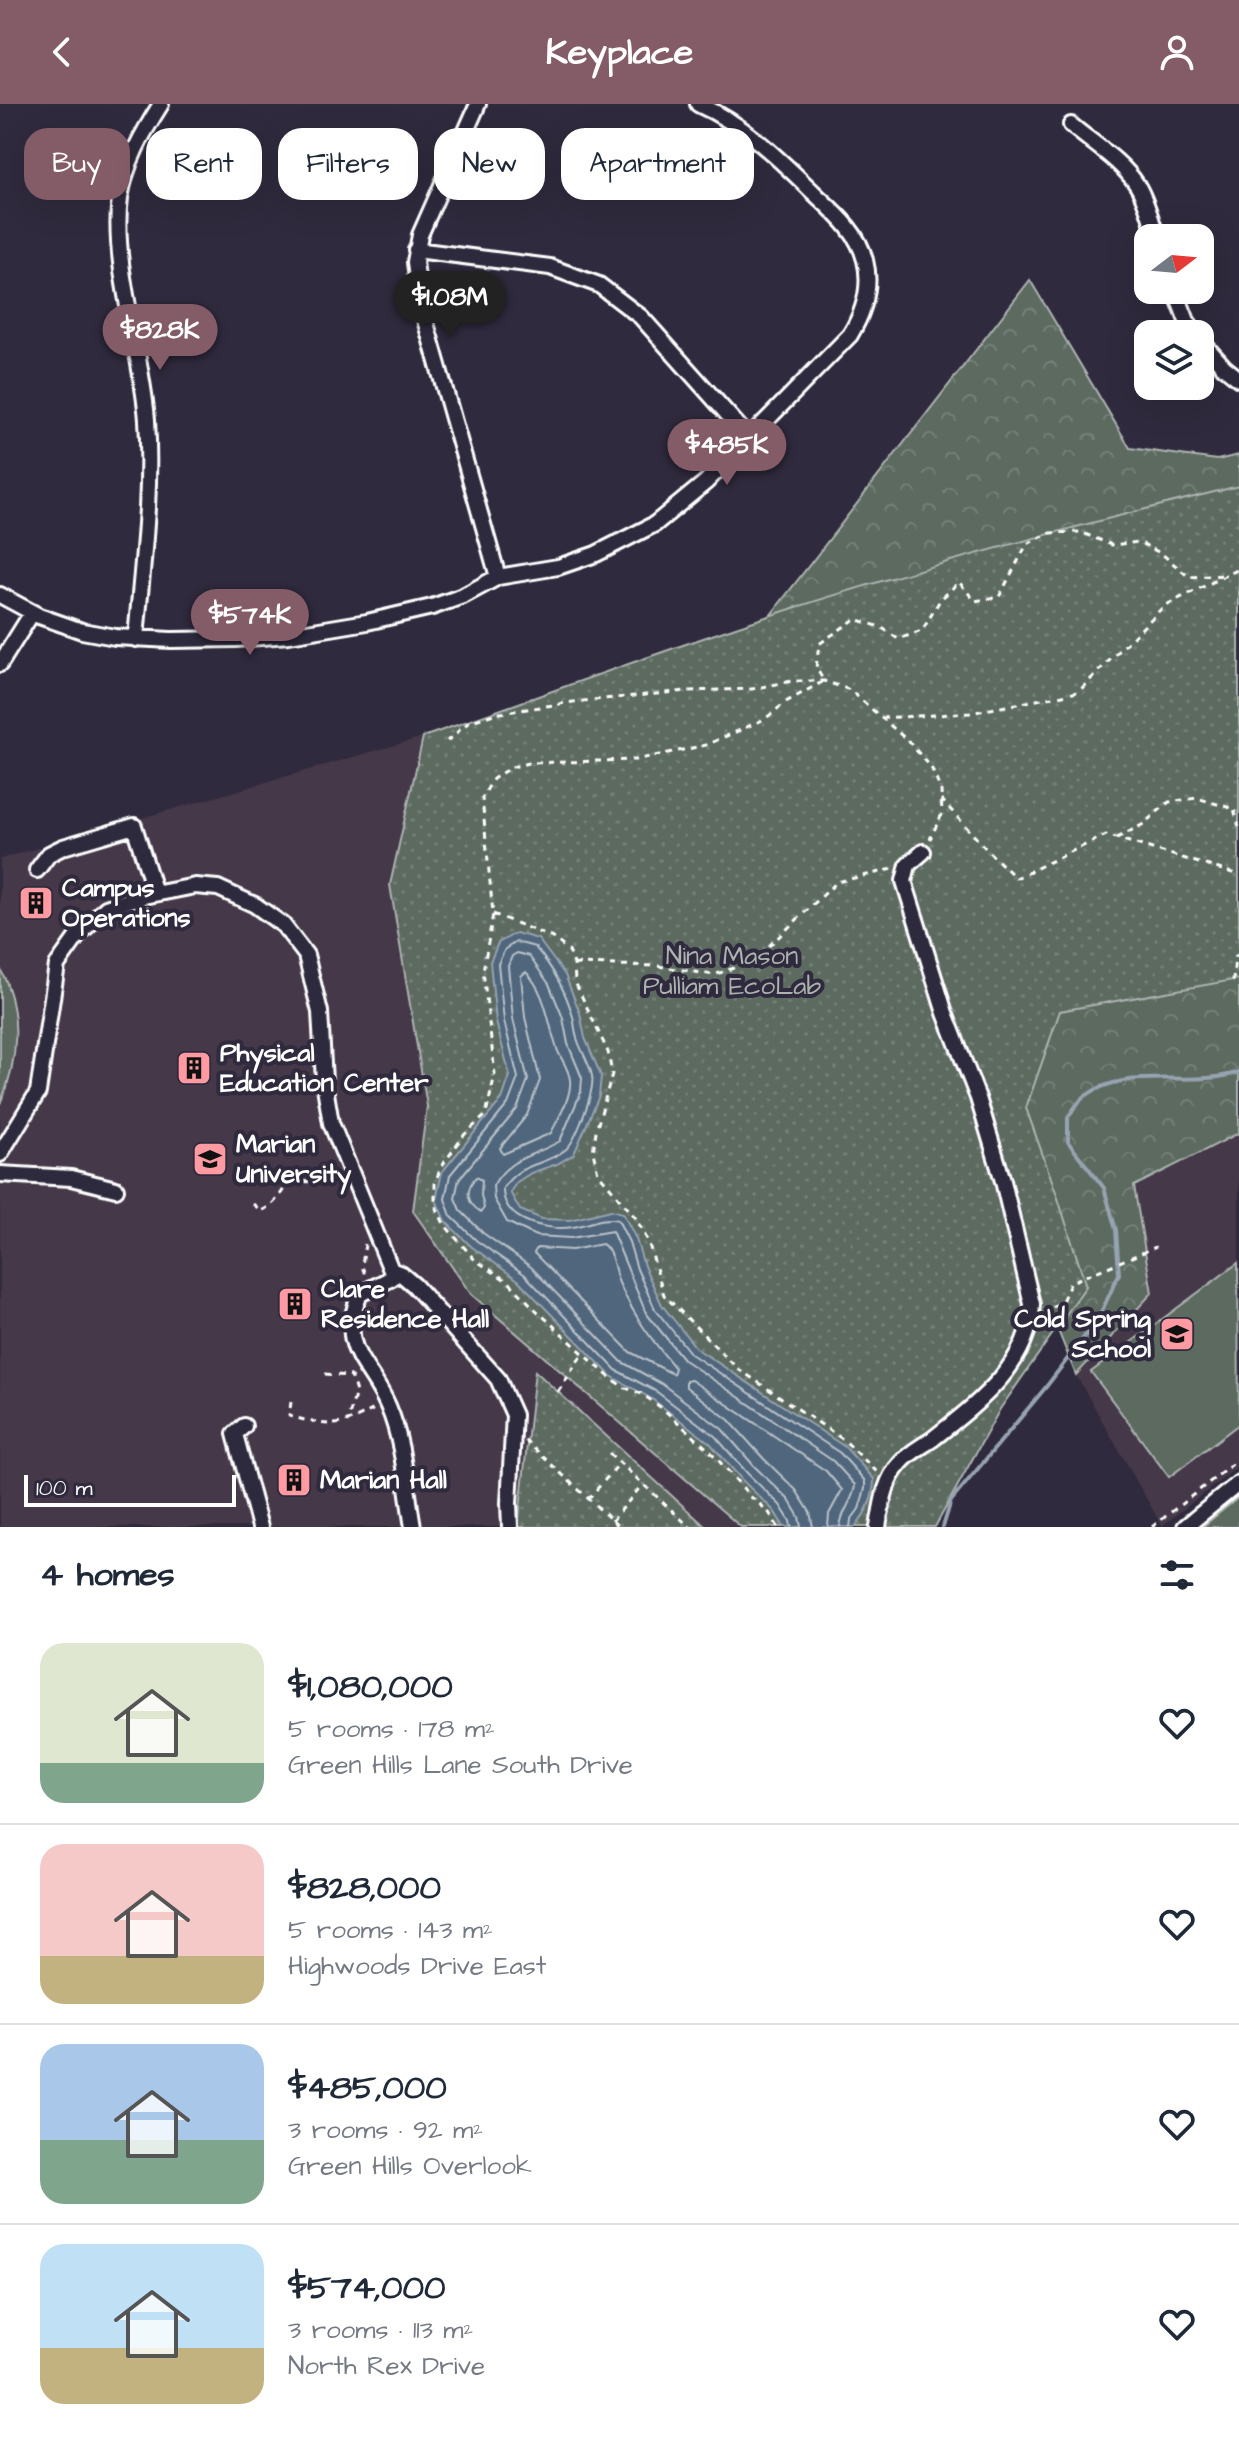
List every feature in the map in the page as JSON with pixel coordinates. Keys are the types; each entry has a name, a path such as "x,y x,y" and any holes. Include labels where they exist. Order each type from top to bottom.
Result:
{"street":[{"path":"136,639 148,501 147,420 121,255 120,197 132,153 161,104"},
{"path":"478,104 425,221 416,250 420,302 498,577"},
{"path":"0,595 32,613 82,631 136,639 236,639 334,628 432,607 463,596 498,577 571,563 638,534 687,500 850,335 859,319 867,291 864,256 846,224 760,141 698,104"},
{"path":"1071,125 1136,183 1153,224"},
{"path":"416,250 550,267 599,285 641,317 748,437"},
{"path":"1214,356 1239,379"},
{"path":"0,664 32,613"},
{"path":"37,870 49,854 63,847 134,826 155,893"},
{"path":"878,1527 887,1483 900,1463 965,1413 1011,1366 1023,1346 1032,1317 1032,1304 1003,1181 978,1098 945,1013 904,881 908,865 923,852"},
{"path":"0,1154 38,1092 57,965 79,934 106,908 155,893 195,886 218,888 255,905 283,925 306,955 320,1012 324,1081 331,1123 391,1270 392,1278 360,1294 351,1315 355,1353 388,1406 399,1446 413,1527"},
{"path":"0,1174 71,1178 116,1189"},
{"path":"391,1270 414,1285 498,1379 514,1415 510,1527"},
{"path":"244,1426 235,1434 260,1527"},
{"path":"1185,1527 1239,1483"}],"path":[{"path":"824,681 816,668 819,644 855,619 881,627 898,639 922,631 940,600 959,582 975,601 999,597 1027,544 1050,533 1080,532 1112,545 1139,542 1162,554 1189,577 1225,575"},
{"path":"881,718 970,713 1078,692 1164,606 1239,569"},
{"path":"447,741 469,722 494,714 573,702 687,691 752,689 792,681 824,681 850,690 908,741 931,767 941,791 942,814 923,852"},
{"path":"778,1527 768,1511 752,1498 710,1451 663,1409 642,1394 623,1387 509,1282 475,1260 444,1224 435,1204 435,1183 441,1167 465,1134 486,1115 495,1074 483,971 493,914 482,798 493,779 509,768 528,763 635,760 706,745 765,719 786,702 824,681"},
{"path":"1116,838 1142,825 1169,802 1197,798 1234,809 1239,827"},
{"path":"941,799 1016,878 1106,835 1239,875"},
{"path":"574,964 658,966 714,975 753,961 837,882 908,865"},
{"path":"493,914 553,938 569,951 574,964 575,982 608,1052 612,1074 593,1152 598,1173 635,1217 648,1241 664,1295 737,1368 844,1440 887,1483"},
{"path":"1239,954 1235,957 1233,980 1239,985"},
{"path":"267,1179 346,1185"},
{"path":"253,1204 261,1211 269,1208 280,1197 289,1179"},
{"path":"367,1233 362,1266 367,1279"},
{"path":"1032,1317 1054,1309 1066,1296 1071,1282 1156,1247"},
{"path":"558,1392 583,1353"},
{"path":"325,1374 351,1376 356,1392 347,1423"},
{"path":"291,1402 289,1416 324,1425 347,1423 379,1406"},
{"path":"513,1429 619,1527"},
{"path":"609,1453 690,1527"},
{"path":"1152,1527 1239,1459"},
{"path":"588,1499 620,1463"},
{"path":"612,1521 643,1484"}],"shaded area":[{"name":"Marian University","path":"423,737 390,885 427,1106 413,1211 741,1527 0,1527 0,859"},
{"name":"Cold Spring School","path":"1239,1133 1239,1466 1162,1526 1076,1375 1152,1293 1134,1186"}],"green space":[{"path":"1030,280 1130,448 1217,460 1239,455 1239,1133 1134,1186 1152,1293 1076,1375 770,616"},
{"name":"Nina Mason Pulliam EcoLab","path":"1239,486 1239,979 1060,1011 1026,1108 1086,1286 1000,1409 935,1527 741,1527 471,1294 413,1211 427,1106 390,885 423,737 685,644 888,579"},
{"path":"0,968 12,1001 15,1036 11,1071 0,1104"},
{"path":"1238,1263 1239,1424 1169,1477 1091,1372"},
{"path":"535,1371 705,1526 518,1527"},
{"path":"1239,1497 1239,1527 1202,1527"}],"water":[{"path":"516,933 538,939 565,975 601,1076 599,1096 574,1154 531,1173 517,1182 510,1192 520,1210 542,1219 570,1220 611,1210 623,1213 662,1305 697,1349 845,1447 874,1479 869,1504 855,1527 784,1527 774,1511 710,1443 652,1399 611,1376 518,1280 472,1247 445,1221 436,1200 442,1172 502,1099 510,1076 496,1022 490,962 498,943"}],"waterway":[{"path":"943,1527 951,1501 1098,1319 1119,1274 1116,1230 1104,1188 1068,1142 1068,1117 1084,1097 1101,1087 1119,1082 1221,1077 1239,1072"}],"place":[{"name":"Campus Operations","path":"36,903"},
{"name":"Physical Education Center","path":"194,1068"},
{"name":"Marian University","path":"210,1159"},
{"name":"Clare Residence Hall","path":"295,1304"},
{"name":"Cold Spring School","path":"1177,1334"},
{"name":"Marian Hall","path":"294,1480"}]}
